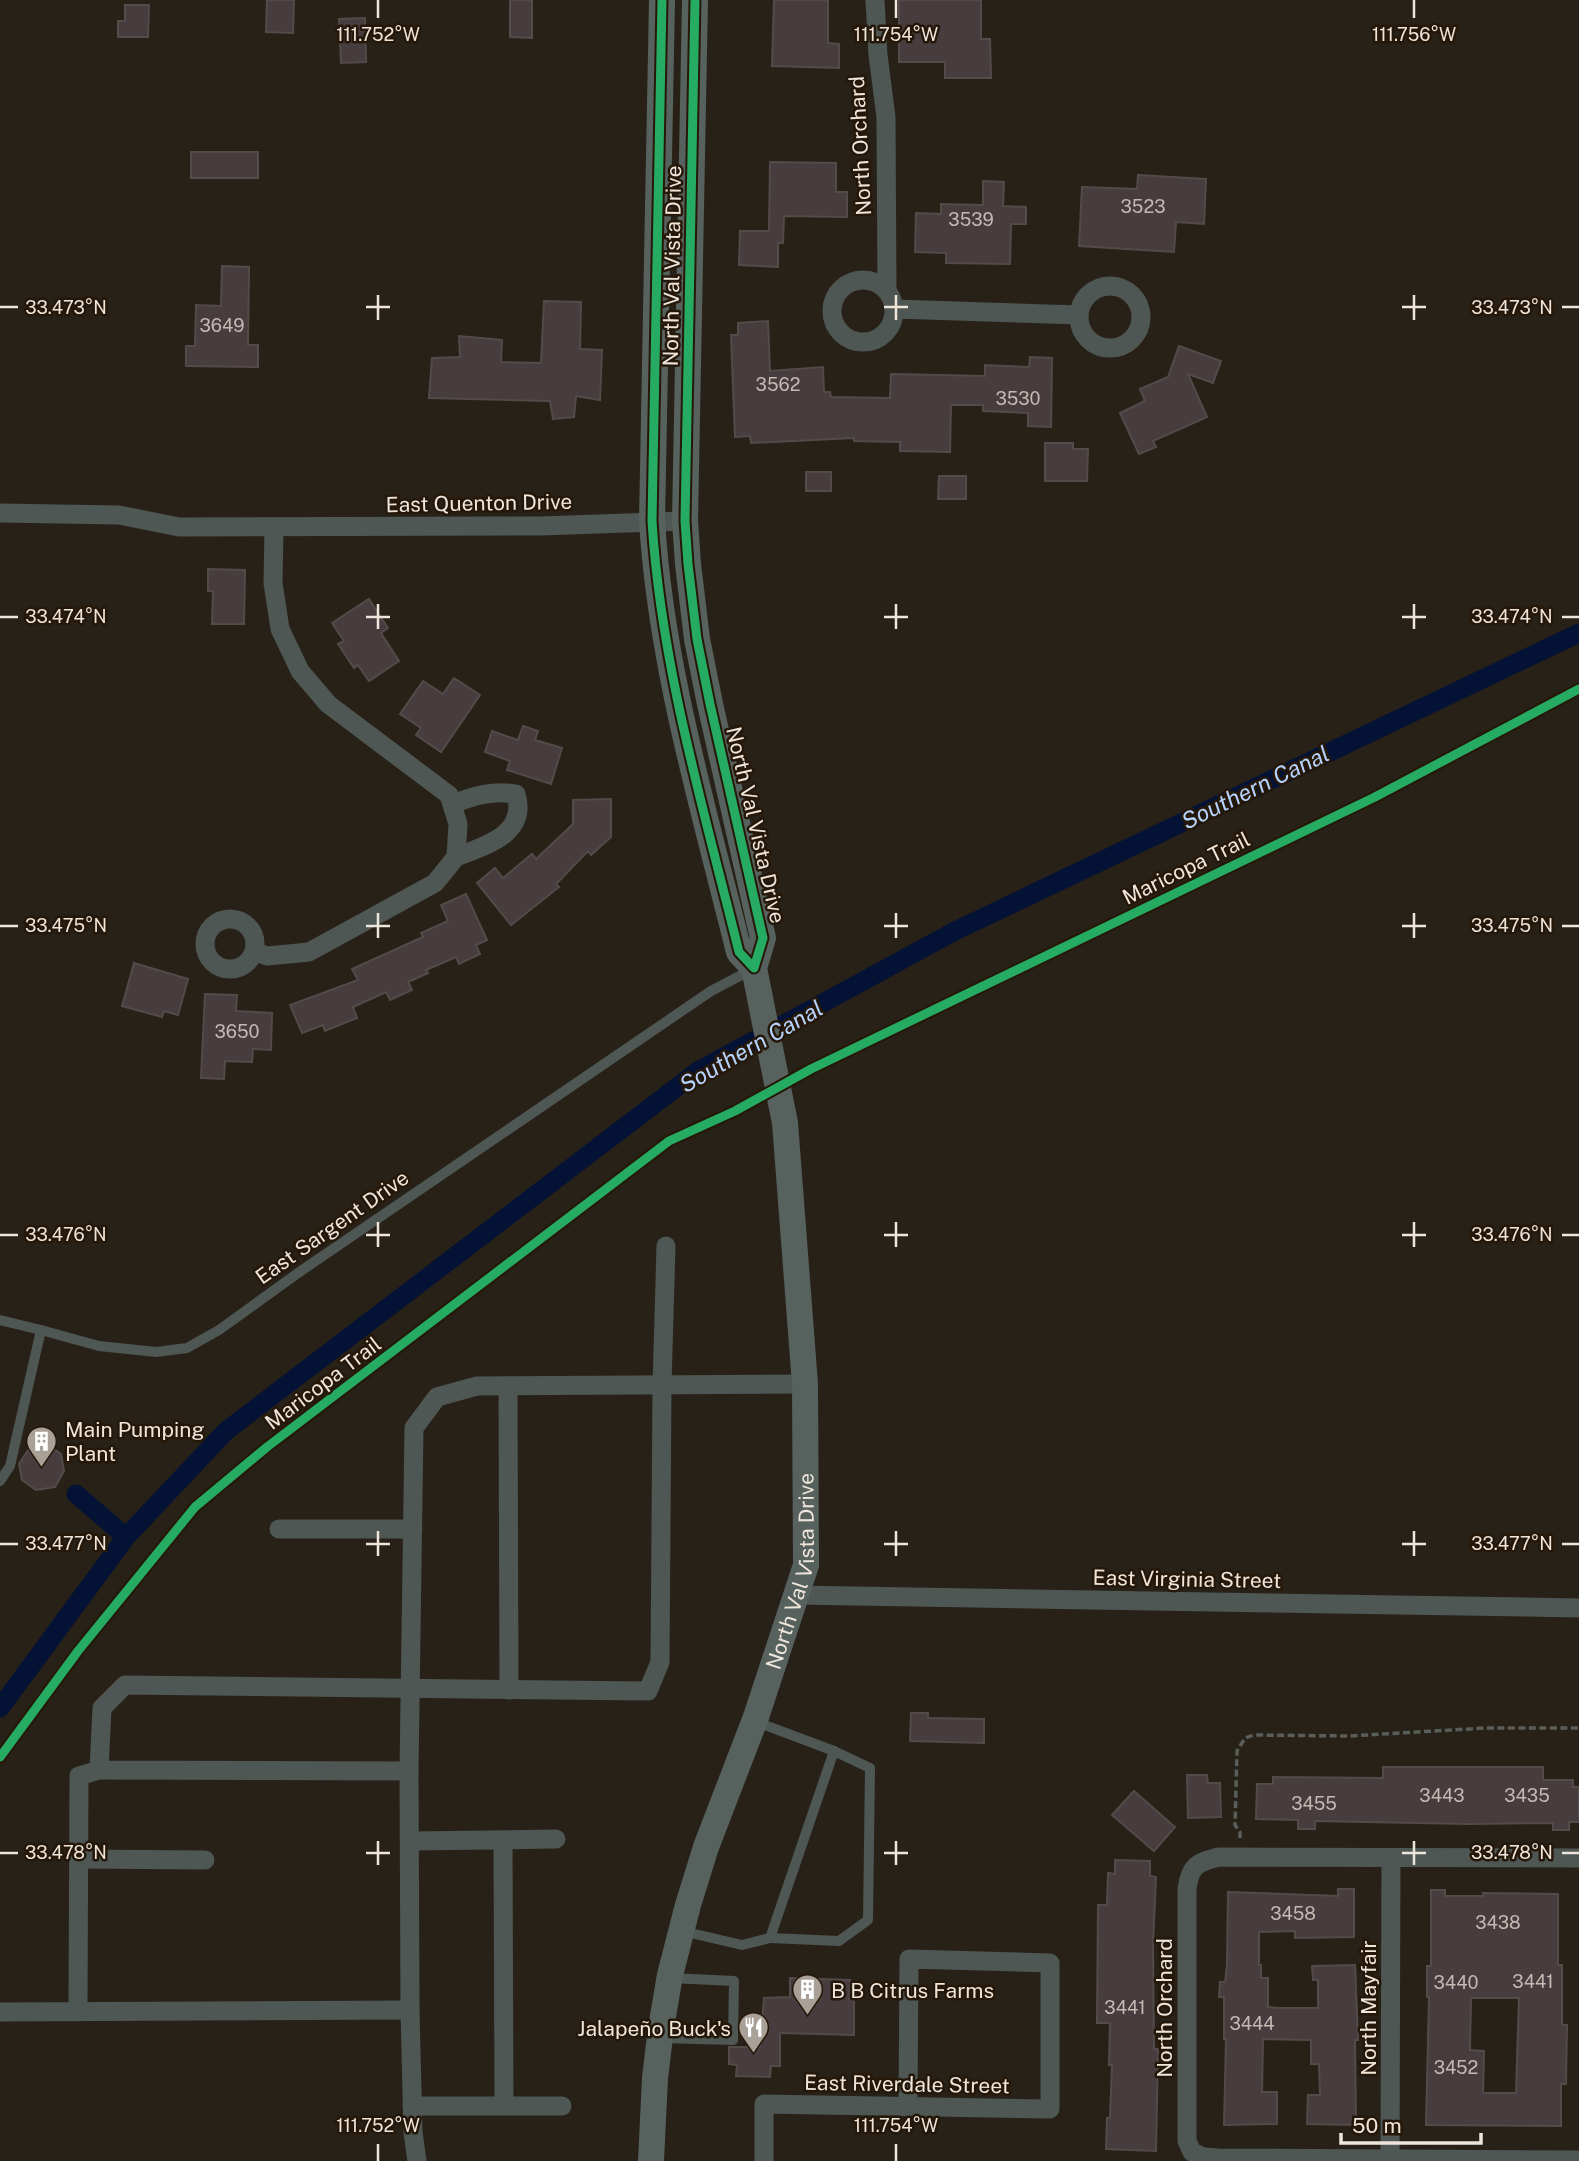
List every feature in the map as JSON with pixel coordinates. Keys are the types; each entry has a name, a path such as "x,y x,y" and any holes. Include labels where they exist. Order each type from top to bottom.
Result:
{"main road":[{"name":"North Val Vista Drive","path":"662,0 652,521 658,590 679,706 739,952 754,968"},
{"name":"North Val Vista Drive","path":"651,2161 660,2038 669,1978 681,1931 706,1847 754,1721 806,1565 805,1384 785,1123 754,968 763,938 697,639 685,521 695,0"}],"street":[{"name":"North Orchard","path":"875,0 878,55 886,117 887,290"},
{"path":"869,280 887,290 894,309 889,328 872,340 852,340 843,334 832,317 835,297 841,289 849,283 869,280"},
{"path":"894,309 1079,315"},
{"name":"East Quenton Drive","path":"0,513 119,515 178,527 540,526 685,521"},
{"path":"274,528 273,583 280,629 300,671 328,704 449,795 458,824 456,857"},
{"path":"254,951 267,956 309,952 435,883 456,857 489,845 519,817 516,794 482,793 452,804"},
{"path":"99,1770 102,1708 125,1685 648,1691 660,1662 666,1246"},
{"path":"417,2161 413,2132 410,2010 409,1771 414,1428 437,1397 477,1386 805,1384"},
{"path":"508,1386 509,1690"},
{"path":"279,1529 414,1529"},
{"name":"East Virginia Street","path":"795,1595 1579,1608"},
{"path":"78,2010 79,1776 99,1770 409,1771"},
{"path":"410,1841 556,1839"},
{"path":"503,1840 504,2106"},
{"name":"North Orchard","path":"1240,1857 1219,1857 1194,1866 1188,1876 1187,2141 1192,2152 1203,2157 1218,2158 1390,2159"},
{"path":"1240,1857 1579,1858"},
{"name":"North Mayfair","path":"1390,2159 1391,1858"},
{"path":"80,1859 205,1860"},
{"name":"East Riverdale Street","path":"764,2161 764,2104 1050,2109 1050,1963 909,1959 908,2106"},
{"path":"0,2012 410,2010"},
{"path":"412,2106 562,2106"},
{"path":"1390,2159 1579,2160"}],"lane":[{"name":"East Sargent Drive","path":"0,1320 99,1346 156,1352 187,1348 219,1330 298,1273 711,991 754,968"},
{"path":"0,1481 10,1466 41,1329"},
{"path":"681,1931 742,1945 770,1938 839,1941 867,1920 870,1768 834,1751 754,1721"},
{"path":"770,1938 834,1751"},
{"path":"660,2038 733,2040 734,1981 669,1978"}],"path":[{"path":"1240,1857 1240,1832 1234,1825 1237,1751 1245,1738 1254,1735 1350,1736 1485,1728 1579,1728"}],"building":[{"path":"267,0 294,0 293,33 266,32"},
{"path":"510,0 532,0 532,38 510,37"},
{"path":"774,0 828,0 828,43 839,44 839,68 772,66"},
{"path":"899,0 981,0 981,39 990,39 991,78 945,78 945,62 899,62"},
{"path":"125,5 149,5 148,37 118,37 118,21 125,21"},
{"path":"365,18 366,62 341,63 339,19"},
{"path":"191,152 258,152 258,178 191,178"},
{"path":"770,162 836,163 836,192 847,192 847,217 784,216 783,243 778,243 778,267 739,265 740,231 769,231"},
{"path":"1138,175 1206,179 1204,224 1176,222 1174,252 1079,246 1082,187 1137,189"},
{"path":"983,181 1004,182 1003,206 1026,207 1026,224 1011,224 1010,264 946,263 946,253 915,252 916,213 941,214 941,204 983,205"},
{"path":"222,266 249,267 248,345 258,345 258,367 186,366 186,346 195,346 196,305 221,306"},
{"path":"544,301 581,302 580,349 602,350 600,400 576,396 574,417 553,419 550,401 429,398 432,358 460,357 459,336 502,340 501,362 541,363"},
{"path":"768,321 770,371 823,367 824,392 830,392 831,397 890,398 891,374 985,376 985,365 1029,367 1030,357 1052,358 1051,427 1028,426 1028,413 983,411 983,405 951,405 950,452 900,451 900,442 854,441 854,438 751,443 750,436 735,437 731,335 738,335 738,323"},
{"path":"1179,346 1221,361 1213,383 1188,374 1207,417 1153,441 1156,447 1139,454 1120,413 1145,401 1140,389 1168,377"},
{"path":"1045,443 1073,443 1073,449 1088,449 1087,481 1045,481"},
{"path":"806,472 831,472 831,491 806,491"},
{"path":"939,476 966,476 966,499 938,499"},
{"path":"208,569 245,570 244,624 212,624 213,591 208,591"},
{"path":"369,599 388,628 381,633 399,661 369,681 358,665 354,668 338,644 344,641 332,623"},
{"path":"454,678 480,695 441,752 416,735 421,728 400,714 423,681 443,694"},
{"path":"523,726 538,731 535,740 562,748 551,784 507,770 510,761 485,752 492,731 518,740"},
{"path":"611,799 611,837 591,855 588,851 556,884 559,887 511,925 477,883 495,868 503,878 532,854 536,859 573,824 573,800"},
{"path":"466,894 487,940 476,945 480,954 459,964 456,957 426,970 428,973 408,982 412,990 390,1000 386,992 353,1007 357,1018 325,1031 323,1025 302,1033 290,1005 358,980 352,969 423,937 421,933 448,921 441,905"},
{"path":"134,963 188,979 178,1015 164,1011 162,1017 122,1006"},
{"path":"205,994 237,995 236,1011 272,1013 271,1050 253,1049 252,1062 225,1061 224,1079 201,1078"},
{"name":"Main Pumping Plant","path":"48,1445 61,1454 64,1471 55,1487 36,1490 22,1480 19,1464 29,1449"},
{"path":"911,1713 928,1713 928,1718 984,1719 984,1743 910,1741"},
{"path":"1383,1767 1543,1767 1543,1780 1573,1780 1573,1787 1579,1787 1579,1822 1569,1822 1569,1830 1553,1830 1553,1823 1315,1821 1315,1829 1298,1829 1298,1820 1256,1819 1257,1784 1273,1784 1273,1777 1383,1778"},
{"path":"1187,1775 1207,1775 1208,1783 1220,1783 1221,1817 1188,1818"},
{"path":"1134,1791 1175,1827 1154,1851 1112,1815"},
{"path":"1115,1860 1150,1861 1150,1876 1156,1877 1153,1945 1154,2049 1158,2049 1156,2151 1106,2149 1112,2065 1109,2065 1110,2023 1097,2023 1098,1905 1107,1905 1108,1873 1115,1874"},
{"path":"1338,1889 1354,1889 1354,1937 1295,1938 1295,1931 1259,1932 1259,1965 1261,1978 1268,1978 1268,2007 1318,2008 1318,1980 1313,1980 1312,1966 1355,1965 1358,2040 1355,2040 1356,2125 1307,2124 1308,2095 1320,2095 1319,2064 1311,2064 1311,2040 1263,2039 1262,2092 1277,2092 1277,2124 1224,2125 1226,2039 1224,1997 1219,1997 1220,1982 1225,1982 1227,1965 1228,1892 1338,1896"},
{"path":"1431,1890 1445,1890 1445,1896 1483,1896 1483,1893 1558,1894 1558,1965 1562,1965 1562,2025 1567,2025 1566,2084 1561,2084 1561,2126 1426,2125 1429,1997 1427,1966 1431,1966","holes":["1471,1998 1519,1998 1516,2093 1483,2093 1484,2051 1470,2050"]},
{"name":"B B Citrus Farms","path":"790,1978 850,1980 849,1999 854,2001 854,2035 780,2033 780,2066 771,2066 770,2077 736,2076 737,2065 729,2064 729,2047 760,2047 764,1998 790,1997"}],"waterway":[{"name":"Southern Canal","path":"0,1708 126,1537 226,1431 698,1071 955,931 1579,633"},
{"path":"76,1494 126,1537"}],"cycle path":[{"path":"662,0 652,521 657,576 674,684 698,792 739,952 754,968 763,938 697,639 685,521 695,0"},
{"name":"Maricopa Trail","path":"0,1757 78,1651 195,1507 267,1447 669,1141 735,1111 811,1069 1375,797 1579,689"}],"place":[{"name":"Main Pumping Plant","path":"42,1468"},
{"name":"B B Citrus Farms","path":"808,2017"},
{"name":"Jalapeño Buck's","path":"754,2055"}]}
